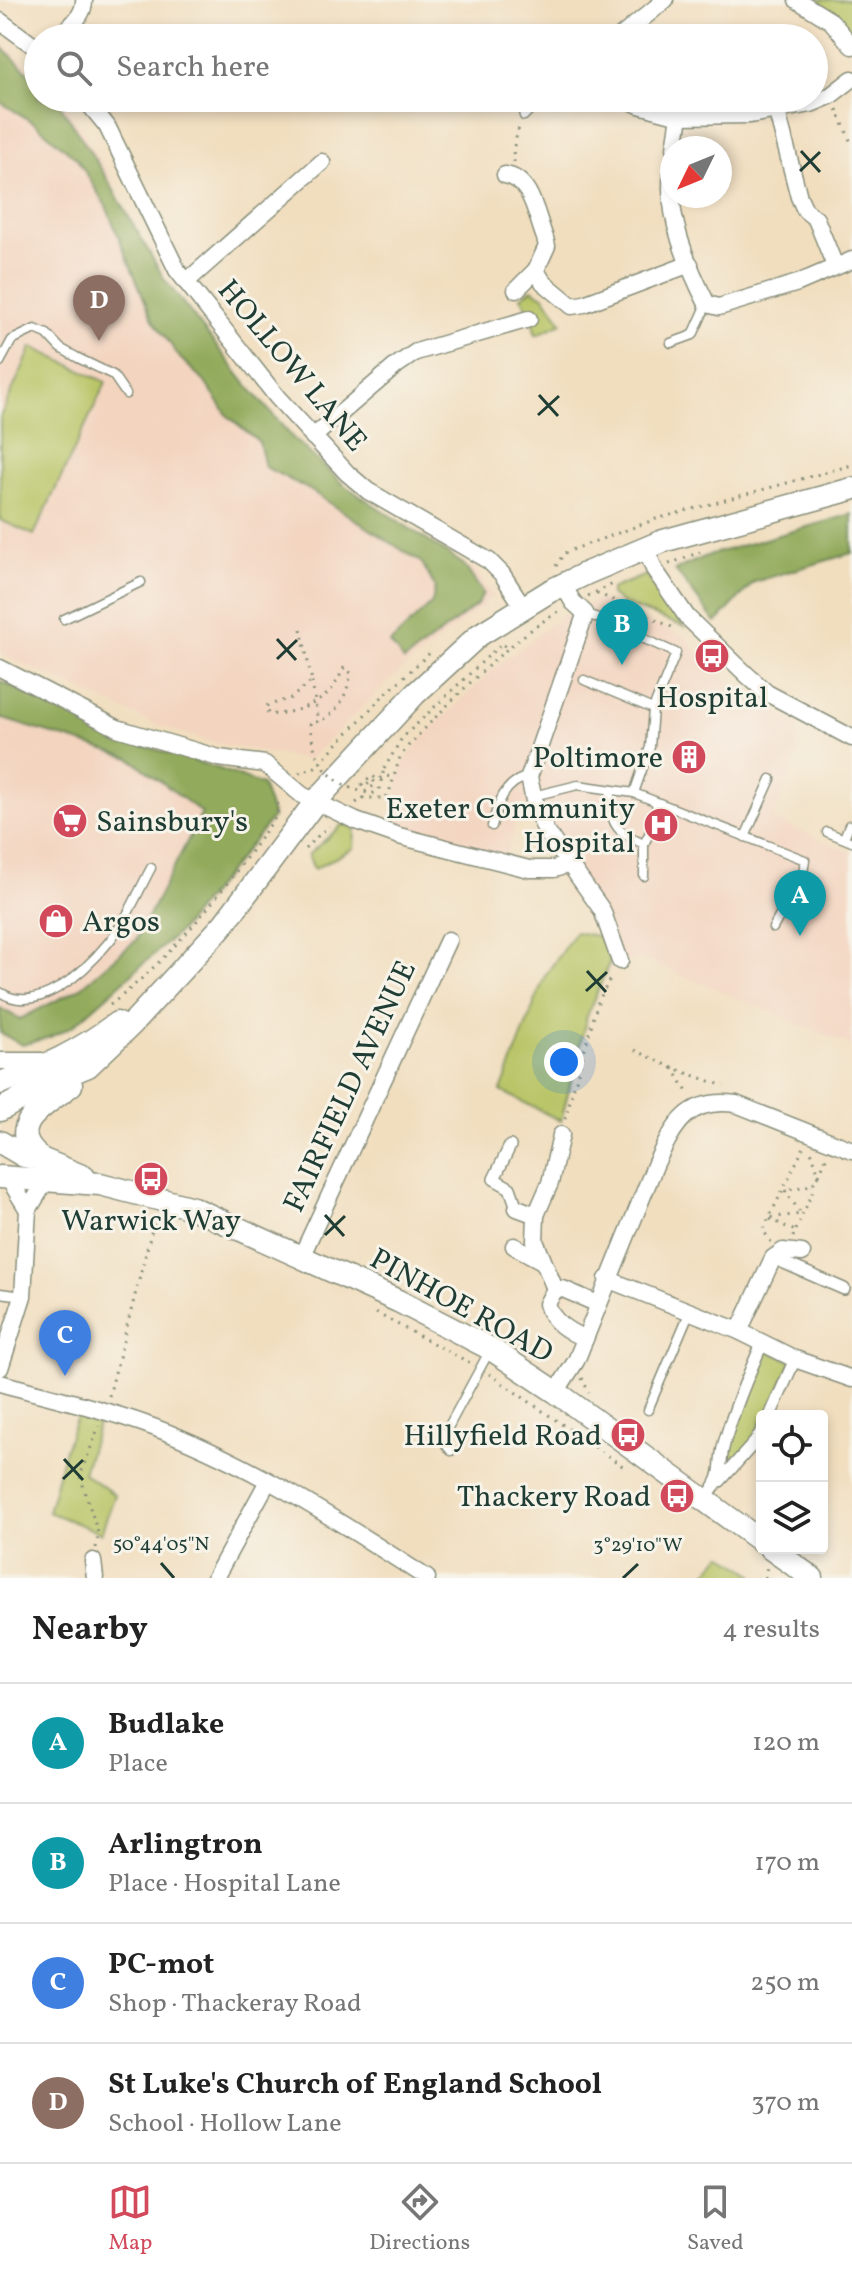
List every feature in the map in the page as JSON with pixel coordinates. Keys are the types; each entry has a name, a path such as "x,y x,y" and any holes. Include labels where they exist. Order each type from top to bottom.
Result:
{"main road":[{"path":"44,1170 26,1140 26,1132 37,1109 68,1087 130,1026 223,925 316,801 415,694 479,635 524,608 574,600 646,549 663,541 852,489"},
{"path":"0,1083 81,1049 157,994"},
{"path":"0,1110 88,1066"},
{"name":"PINHOE ROAD","path":"0,1142 44,1170 193,1208 398,1301 486,1359 556,1392 756,1537"},
{"name":"PINHOE ROAD","path":"5,1178 44,1170"},
{"path":"778,1554 805,1576"}],"street":[{"path":"72,24 85,7 84,0"},
{"path":"636,24 665,0"},
{"path":"797,0 831,21 852,46"},
{"path":"0,21 24,39"},
{"path":"830,96 852,79"},
{"name":"HOLLOW LANE","path":"96,112 107,126 169,256 277,397 368,491 489,561 502,574 524,608"},
{"path":"665,112 680,116 777,112 799,197 805,210 816,219 835,266"},
{"path":"677,136 680,116"},
{"path":"186,282 322,162"},
{"path":"511,176 528,191 547,246 536,270 516,290"},
{"path":"672,208 707,304 719,307 798,283 852,260"},
{"path":"536,270 543,282 572,306 690,264"},
{"path":"313,437 416,352 529,319"},
{"path":"646,549 654,569 687,617 746,674 767,693 852,738"},
{"path":"574,600 529,777 546,831 602,910 620,961"},
{"path":"0,668 117,728 219,758 265,764 295,790 356,821 443,849 529,869 554,869 570,864"},
{"name":"FAIRFIELD AVENUE","path":"302,1255 448,940"},
{"path":"0,1061 33,1063 65,1057"},
{"path":"556,1392 576,1361 607,1279 671,1131 681,1118 694,1109 720,1101 736,1104 852,1150"},
{"path":"555,1289 535,1241 536,1215 550,1183 561,1135"},
{"path":"510,1146 494,1179 510,1188 517,1208 536,1215"},
{"path":"0,1368 23,1296 28,1210 44,1170"},
{"path":"5,1178 28,1210"},
{"path":"514,1246 542,1261"},
{"path":"739,1331 787,1254 844,1289"},
{"path":"607,1279 691,1310 795,1359 852,1379"},
{"path":"555,1289 563,1289 598,1304"},
{"path":"555,1289 547,1304 549,1313 554,1320 585,1339"},
{"path":"720,1481 723,1445 762,1344"},
{"path":"773,1410 795,1359"},
{"path":"0,1383 105,1412 172,1435 231,1461 311,1504 427,1578"},
{"path":"705,1499 756,1440"},
{"path":"215,1578 268,1481"},
{"path":"93,1561 95,1578"}],"lane":[{"path":"524,116 528,112"},
{"path":"671,343 693,335 707,304"},
{"path":"0,362 12,340 35,329 47,334 60,348 113,375 126,394"},
{"path":"64,619 141,582"},
{"path":"574,600 676,653 653,709 650,747 634,793"},
{"path":"584,680 653,709"},
{"path":"492,826 497,805 504,793 514,782 529,777"},
{"path":"745,837 771,779"},
{"path":"533,796 578,785 634,793 805,860 803,873 773,928"},
{"path":"611,790 612,820 618,831 644,844"},
{"path":"644,876 644,844 658,816 656,803"},
{"path":"827,832 848,840 849,825"},
{"path":"0,992 10,999 22,1001 42,997 71,978 109,942 151,868"},
{"path":"0,1293 23,1296"},
{"path":"648,1410 691,1310"},
{"path":"451,1451 444,1435 486,1359"}],"path":[{"path":"830,96 852,145"},
{"path":"511,176 516,134 524,116"},
{"path":"843,121 852,124"},
{"path":"576,559 564,553 656,519 852,465"},
{"path":"670,572 667,564 702,551"},
{"path":"108,1006 154,967 211,905 279,808 316,837 363,798 385,798 409,745 508,650 547,617 574,600 618,581"},
{"path":"301,629 318,722"},
{"path":"312,681 291,698 266,706 268,714 274,715 315,702 328,694 344,668 351,673 336,709 327,719 310,723 316,755 326,769 348,788 372,794 379,790 384,769 397,743 502,643 508,650"},
{"path":"365,792 376,784 373,780 364,787 362,784 373,776 377,780 392,777"},
{"path":"561,1135 598,1002 620,961"},
{"path":"635,1050 731,1089 736,1104"},
{"path":"673,1068 694,1109"},
{"path":"806,1132 819,1175"},
{"path":"802,1151 763,1230 787,1254 812,1193 812,1185 828,1155"},
{"path":"785,1190 812,1185"},
{"path":"785,1190 801,1214"},
{"path":"93,1561 98,1533 80,1476 105,1412 133,1313 156,1214 164,1217"},
{"path":"768,1218 801,1214"},
{"path":"768,1218 795,1231"},
{"path":"374,1312 486,1359 624,1467"}],"shaded area":[{"path":"0,41 24,64 24,112 70,112 108,172 143,260 252,422 355,503 477,572 493,597 395,676 308,760 211,742 154,724 0,653"},
{"name":"Exeter Community Hospital","path":"600,600 683,636 725,678 800,725 796,760 773,819 852,853 852,1046 639,957 629,962 610,961 607,938 595,911 539,831 525,804 517,810 513,834 502,865 394,833 399,777 404,762 424,736 491,671 568,611"},
{"name":"Sainsbury's","path":"0,718 130,758 202,813 137,940 79,989 0,1030"}],"green space":[{"path":"810,0 852,0 852,39"},
{"path":"0,45 24,68 24,112 65,112 165,280 247,385 292,437 344,485 463,564 483,593 478,604 404,661 390,643 432,603 435,587 422,563 308,489 265,467 259,442 228,416 204,381 180,358 152,318 106,206 77,159 36,124 0,102"},
{"path":"532,289 545,297 562,323 536,335 530,313 521,297"},
{"path":"32,347 106,382 34,535 0,520 0,417"},
{"path":"852,514 852,553 754,582 716,623 675,570 709,555"},
{"path":"646,575 684,627 623,604 611,595 611,589"},
{"path":"0,681 132,742 262,785 273,817 180,931 73,1026 22,1045 0,1033 0,1008 20,1019 79,989 136,940 202,813 130,758 0,718"},
{"path":"343,824 355,828 354,848 314,869 308,855"},
{"path":"575,932 607,938 610,961 587,1016 561,1121 501,1091 545,976"},
{"path":"763,1349 792,1361 770,1410 756,1410 756,1436 723,1474 727,1443"},
{"path":"77,1416 98,1424 83,1473 115,1495 101,1533 48,1512"},
{"path":"722,1554 753,1574 754,1578 703,1578"}],"place":[{"name":"St Luke's Church of England School","path":"99,341"},
{"name":"Hospital","path":"712,656"},
{"name":"Arlingtron","path":"622,665"},
{"name":"Poltimore","path":"689,757"},
{"name":"Sainsbury's","path":"70,821"},
{"name":"Exeter Community Hospital","path":"661,825"},
{"name":"Argos","path":"56,921"},
{"name":"Budlake","path":"800,936"},
{"name":"Warwick Way","path":"151,1179"},
{"name":"PC-mot","path":"65,1376"},
{"name":"Hillyfield Road","path":"628,1435"},
{"name":"Thackery Road","path":"677,1496"}]}
